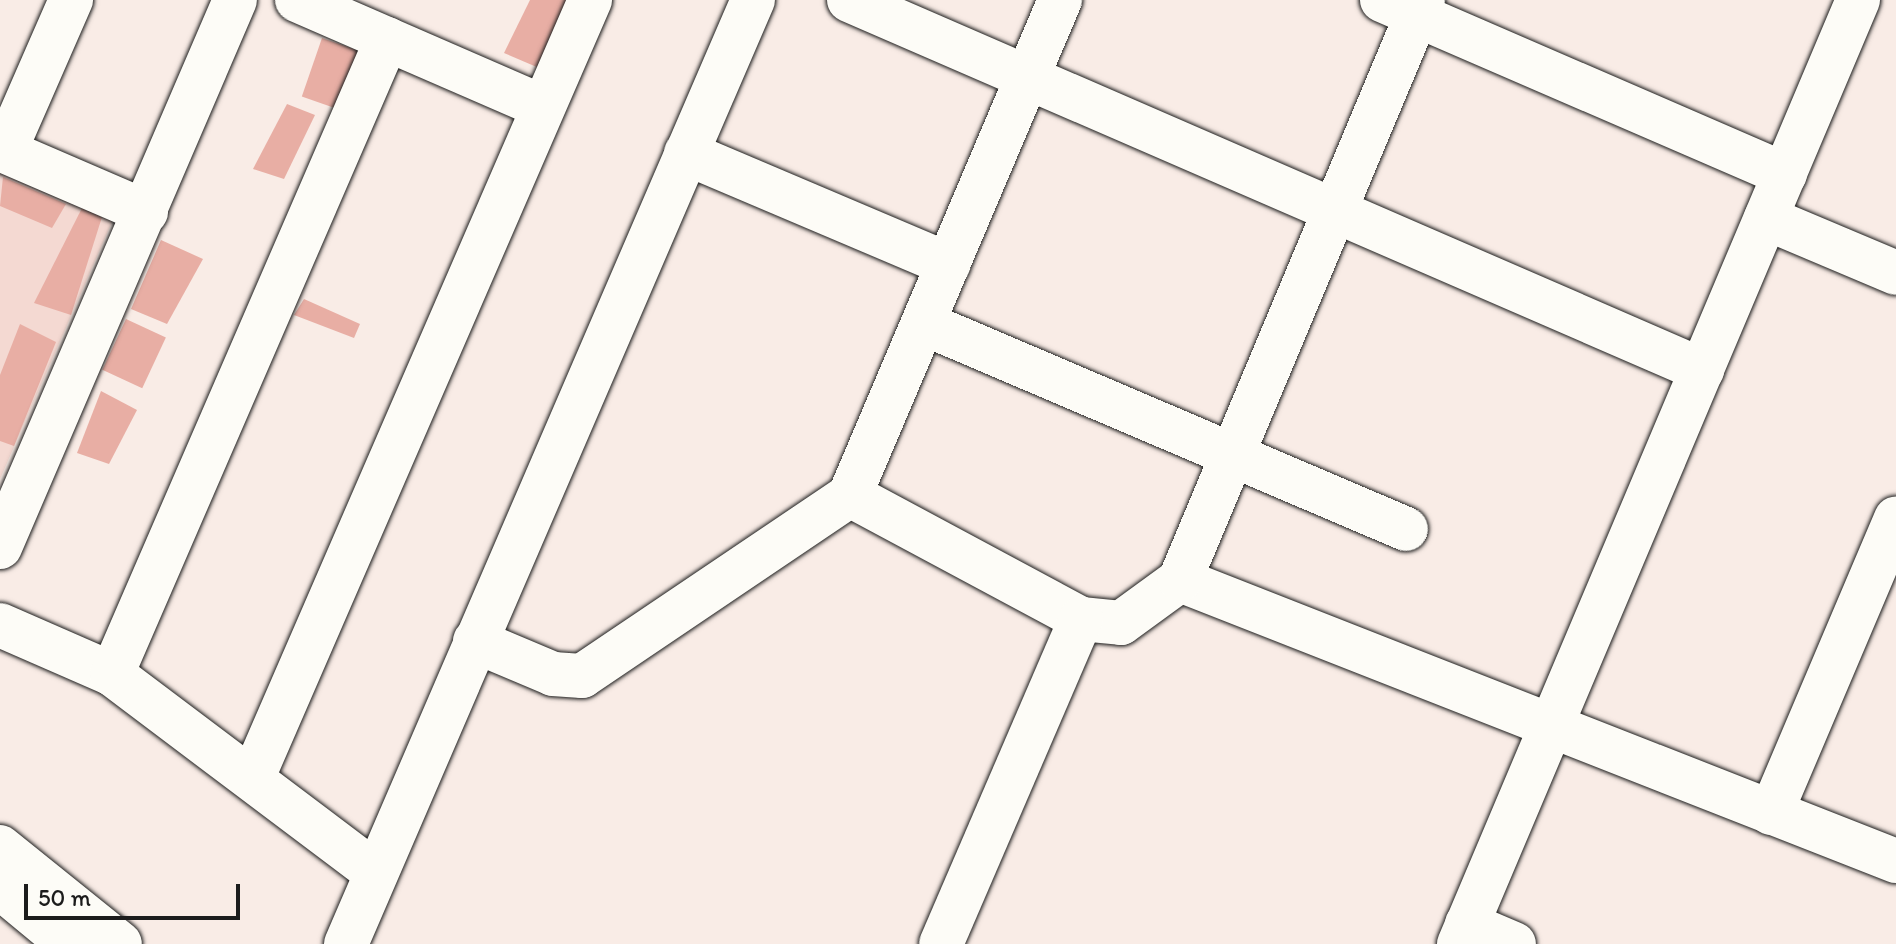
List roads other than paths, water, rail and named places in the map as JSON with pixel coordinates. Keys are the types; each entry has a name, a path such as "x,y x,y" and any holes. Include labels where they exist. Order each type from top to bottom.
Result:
{"street":[{"path":"71,0 2,150 146,212"},
{"path":"0,547 235,0"},
{"path":"297,0 543,107"},
{"path":"253,777 590,0"},
{"path":"346,944 753,0"},
{"path":"849,0 1702,370"},
{"path":"475,641 553,674 582,676 850,495 1060,0"},
{"path":"1514,944 1463,934 1858,0"},
{"path":"850,495 1081,619 1121,623 1180,580 1334,210 1407,5 1785,174"},
{"path":"112,674 387,39"},
{"path":"686,153 948,264"},
{"path":"1766,218 1896,273"},
{"path":"923,323 1406,529"},
{"path":"1771,813 1896,518"},
{"path":"1180,580 1550,728 1896,861"},
{"path":"941,944 1081,619"},
{"path":"0,625 112,674 253,777 375,872"},
{"path":"0,847 120,944"},
{"path":"0,887 69,944"}]}
